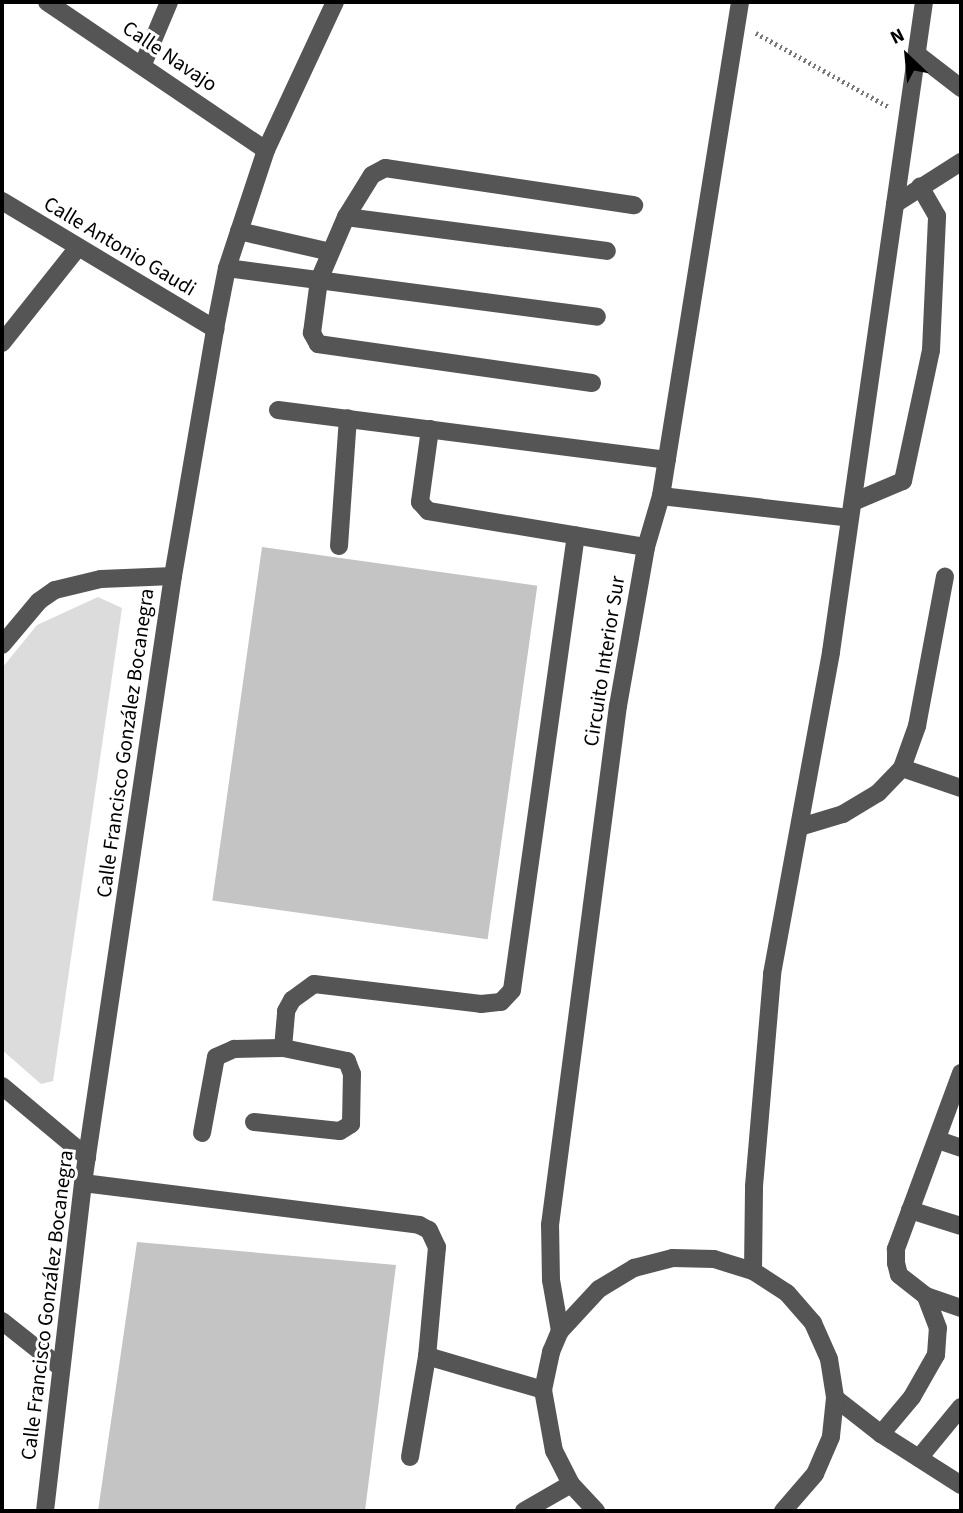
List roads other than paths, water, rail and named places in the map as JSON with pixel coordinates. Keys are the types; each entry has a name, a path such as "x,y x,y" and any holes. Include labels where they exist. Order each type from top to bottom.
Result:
{"street":[{"name":"Calle Navajo","path":"47,2 143,64 266,150"},
{"path":"143,64 169,2"},
{"name":"Calle Francisco González Bocanegra","path":"45,1511 83,1183 173,576 215,329 227,268 266,150 335,2"},
{"name":"Circuito Interior Sur","path":"560,1331 551,1280 550,1224 618,706 646,547 661,496 740,2"},
{"path":"753,1271 754,1186 772,974 800,827 851,510 924,2"},
{"path":"917,54 961,88"},
{"path":"895,204 961,162"},
{"path":"592,383 318,344 312,333 319,280 346,217 372,175 394,167 634,205"},
{"path":"661,496 851,510 903,481 932,337 937,216 920,187"},
{"name":"Calle Antonio Gaudi","path":"2,201 76,250 215,329"},
{"path":"346,217 607,251"},
{"path":"239,231 331,252"},
{"path":"2,343 76,250"},
{"path":"227,268 597,317"},
{"path":"278,410 667,460"},
{"path":"339,546 348,418"},
{"path":"429,429 420,502 425,509 646,547"},
{"path":"284,1048 286,1011 292,1000 314,984 481,1004 501,1002 512,989 576,536"},
{"path":"2,645 39,601 55,590 77,582 173,576"},
{"path":"800,827 844,814 878,793 902,768 917,726 945,577"},
{"path":"902,768 961,788"},
{"path":"202,1133 216,1057 234,1049 284,1048 348,1060 351,1124 340,1131 254,1122"},
{"path":"961,1073 896,1249 899,1275 926,1296 961,1308"},
{"path":"2,1086 87,1157"},
{"path":"937,1140 961,1148"},
{"path":"83,1183 419,1225 429,1230 437,1247 427,1356 410,1457"},
{"path":"910,1210 961,1226"},
{"path":"596,1511 571,1484 554,1451 543,1390 560,1331 599,1289 634,1268 673,1258 714,1259 753,1271 787,1293 813,1323 829,1359 835,1398 831,1437 815,1474 783,1511"},
{"path":"881,1434 912,1398 936,1355 938,1328 926,1296"},
{"path":"2,1321 60,1367"},
{"path":"427,1356 543,1390"},
{"path":"835,1398 881,1434 961,1485"},
{"path":"919,1458 961,1407"},
{"path":"524,1511 571,1484"}]}
